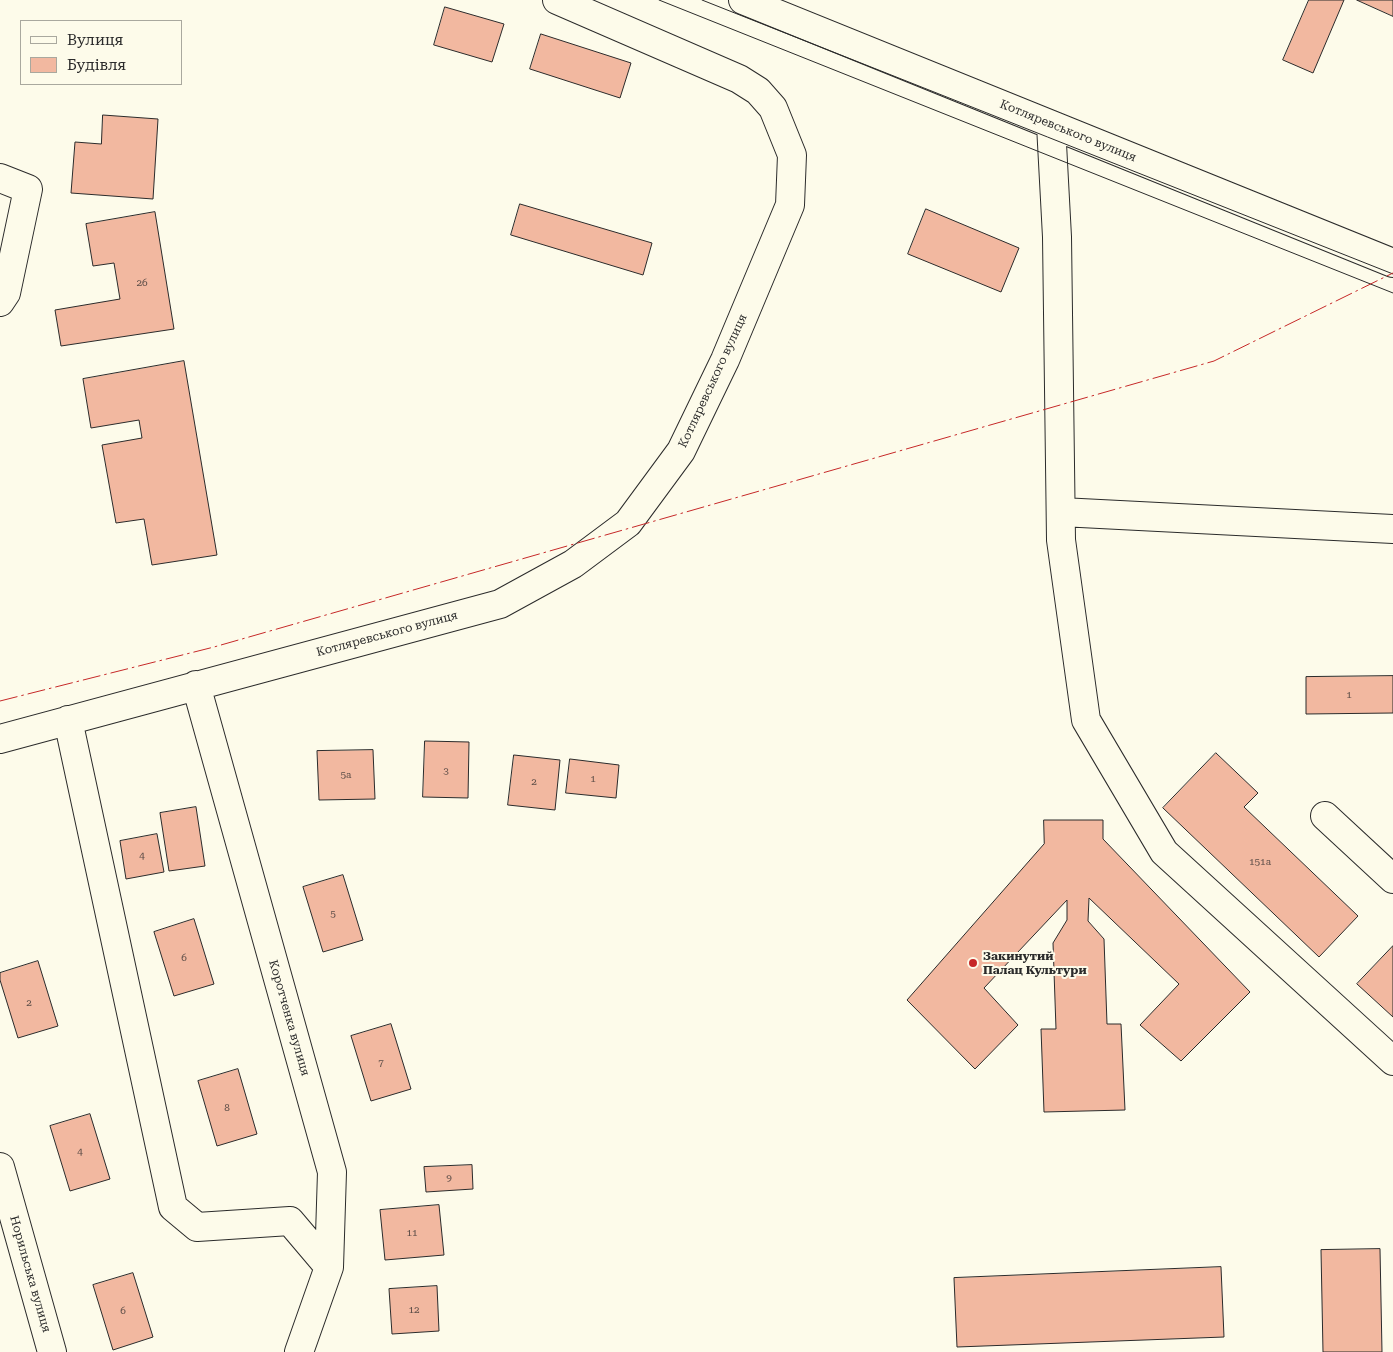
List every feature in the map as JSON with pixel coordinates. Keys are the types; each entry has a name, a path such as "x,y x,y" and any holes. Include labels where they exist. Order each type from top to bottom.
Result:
{"street":[{"name":"Котляревського вулиця","path":"0,739 500,604 573,564 628,523 681,451 726,360 790,205 792,154 773,108 758,91 739,79 557,0"},
{"name":"Котляревського вулиця","path":"743,0 1393,263"},
{"path":"1051,124 1057,237 1061,540 1086,720 1164,852 1393,1061"},
{"path":"0,178 28,189 6,293 0,302"},
{"path":"1061,512 1393,529"},
{"name":"Коротченка вулиця","path":"196,685 332,1172 329,1267 299,1352"},
{"path":"68,720 173,1207 197,1227 290,1221 329,1267"},
{"path":"1325,816 1393,879"},
{"name":"Норильська вулиця","path":"0,1167 52,1352"}],"building":[{"path":"1309,0 1344,0 1313,73 1283,60"},
{"path":"1357,0 1393,0 1393,16"},
{"path":"445,7 504,24 492,62 434,45"},
{"path":"541,34 631,63 620,98 530,69"},
{"path":"103,115 158,119 153,199 71,193 75,142 101,144"},
{"path":"520,204 652,243 643,275 511,235"},
{"path":"926,209 1019,248 1001,292 908,254"},
{"path":"155,212 174,329 61,346 55,310 120,299 114,263 93,266 86,224"},
{"path":"184,361 217,555 152,565 144,519 116,523 102,445 142,438 139,420 91,428 83,379"},
{"path":"1393,676 1393,713 1306,714 1306,677"},
{"path":"425,741 469,742 468,798 423,797"},
{"path":"373,750 375,799 319,800 317,751"},
{"path":"1216,753 1258,793 1244,807 1358,916 1319,957 1163,808"},
{"path":"514,755 560,760 555,810 508,805"},
{"path":"570,759 619,765 616,798 566,793"},
{"path":"196,807 205,866 169,871 160,813"},
{"name":"Закинутий Палац Культури","path":"1044,820 1103,820 1103,839 1250,992 1181,1061 1140,1025 1179,984 1089,898 1088,921 1104,939 1107,1024 1121,1024 1125,1110 1044,1112 1041,1029 1056,1029 1053,943 1067,920 1067,900 984,988 1018,1025 975,1069 907,1000 1044,844"},
{"path":"157,834 164,872 126,879 120,841"},
{"path":"343,875 363,940 323,952 303,887"},
{"path":"194,919 214,984 174,996 154,932"},
{"path":"1393,946 1393,1017 1357,984"},
{"path":"38,961 58,1026 18,1038 0,980 0,973"},
{"path":"391,1024 411,1089 371,1101 351,1036"},
{"path":"238,1069 257,1134 217,1146 198,1081"},
{"path":"90,1114 110,1179 70,1191 50,1126"},
{"path":"472,1165 473,1189 426,1192 424,1167"},
{"path":"439,1205 444,1255 385,1260 380,1210"},
{"path":"1380,1249 1382,1352 1323,1352 1321,1250"},
{"path":"1221,1267 1224,1337 957,1347 954,1278"},
{"path":"133,1273 153,1337 113,1350 93,1285"},
{"path":"437,1286 439,1331 392,1334 389,1289"}],"tram line":[{"path":"659,0 1393,293"},
{"path":"702,0 1393,274"}],"power":[{"path":"0,701 214,647 1214,361 1393,273"}],"place":[{"name":"Закинутий Палац Культури","path":"973,963"}]}
